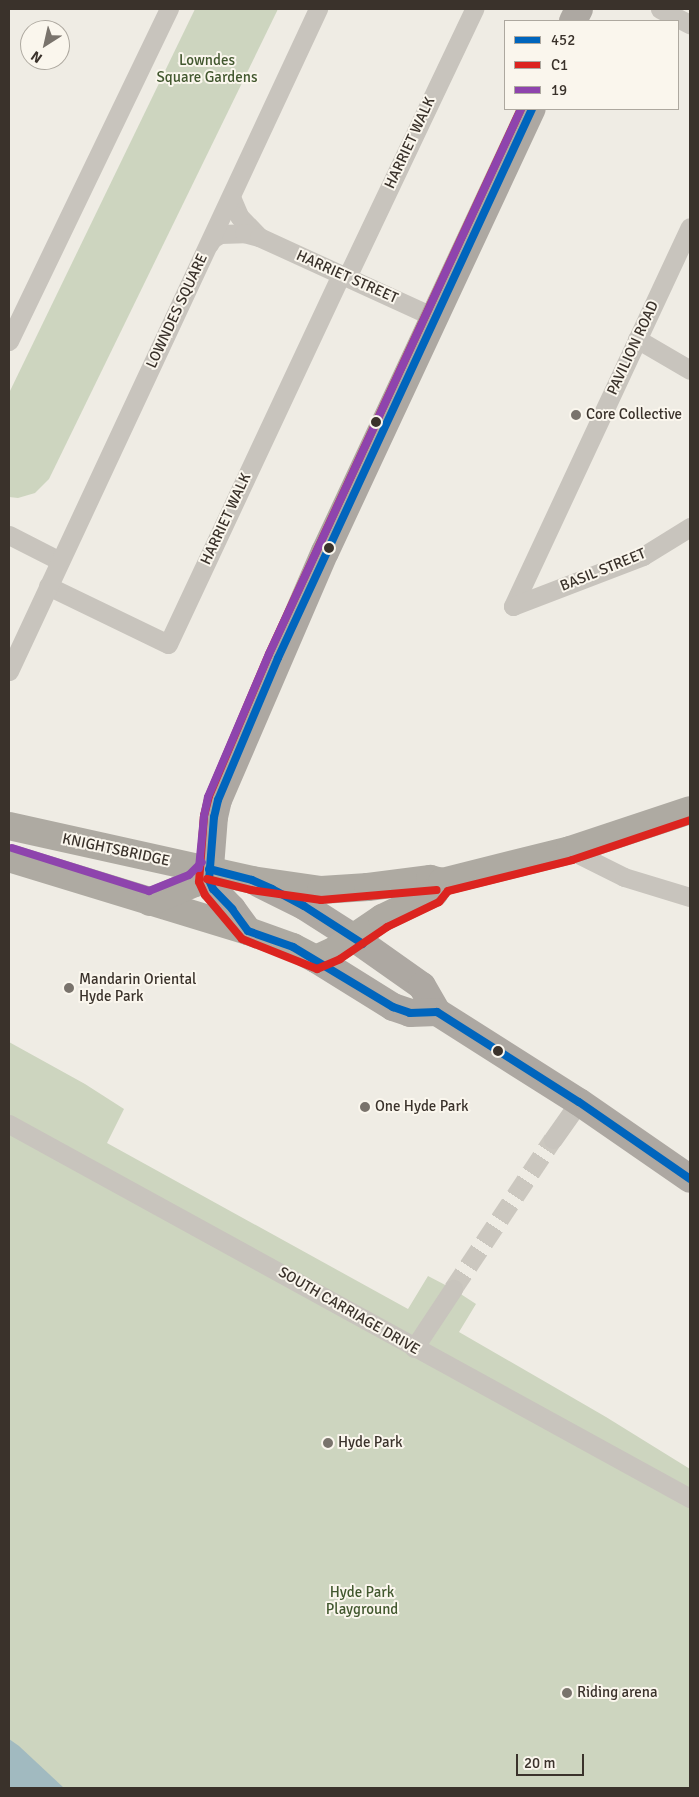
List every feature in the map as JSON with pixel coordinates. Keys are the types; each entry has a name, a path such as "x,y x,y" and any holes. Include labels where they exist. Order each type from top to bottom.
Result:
{"highway":[{"path":"9,858 248,932 293,947 316,959 354,938 382,918 434,893 442,882 570,850 690,810"},
{"name":"KNIGHTSBRIDGE","path":"9,826 252,880 321,890 368,887 430,879 442,882"},
{"path":"150,902 195,883 209,869"}],"main road":[{"path":"248,932 232,909 213,889 209,880 214,817 218,800 289,632 532,110"},
{"name":"KNIGHTSBRIDGE","path":"252,880 304,906 354,938 422,986 437,1012 579,1102 690,1179"},
{"path":"316,959 393,1007 410,1013 437,1012"}],"street":[{"path":"9,341 169,9"},
{"name":"LOWNDES SQUARE","path":"9,671 318,9"},
{"name":"HARRIET WALK","path":"47,590 168,644 344,275 474,9"},
{"path":"660,9 690,24"},
{"name":"HARRIET STREET","path":"231,197 239,216 259,237"},
{"name":"PAVILION ROAD","path":"513,606 690,227"},
{"name":"HARRIET STREET","path":"209,244 212,239 220,234 244,234 259,237 434,317"},
{"path":"637,339 690,370"},
{"name":"BASIL STREET","path":"513,606 643,556 690,527"},
{"path":"9,535 60,561"},
{"path":"570,850 624,877 690,896"},
{"path":"553,1139 579,1102"},
{"name":"SOUTH CARRIAGE DRIVE","path":"9,1124 690,1498"},
{"path":"414,1348 454,1289"}],"green space":[{"name":"Lowndes Square Gardens","path":"195,9 278,9 49,479 35,493 18,498 9,497 9,393"},
{"name":"Hyde Park","path":"9,1042 85,1084 124,1109 107,1143 408,1309 428,1276 453,1289 476,1304 459,1332 606,1417 690,1469 690,1788 9,1788"}],"water":[{"path":"9,1739 19,1746 64,1788 9,1788"}],"tunnel":[{"path":"453,1289 553,1139"}],"transit line":[{"name":"C1","path":"521,110 269,654 209,796 204,816 199,882 205,895 242,939 317,969 340,959 387,927 439,902 448,891 572,860 690,820"},
{"name":"19","path":"199,868 204,816 208,797 269,654 521,110"},
{"name":"452","path":"532,110 278,658 218,800 214,817 209,880 213,889 232,909 248,931 293,947 393,1007 410,1013 437,1012 579,1102 690,1179"},
{"name":"19","path":"12,848 149,891 189,875 202,862"},
{"name":"452","path":"209,869 252,880 272,889 304,906 363,944"},
{"name":"C1","path":"207,879 251,890 321,900 437,890"}],"place":[{"name":"Core Collective","path":"576,415"},
{"name":"Mandarin Oriental Hyde Park","path":"69,988"},
{"name":"One Hyde Park","path":"365,1107"},
{"name":"Hyde Park","path":"328,1443"},
{"name":"Riding arena","path":"567,1693"}],"park label":[{"name":"Hyde Park Playground","path":"362,1600"}]}
